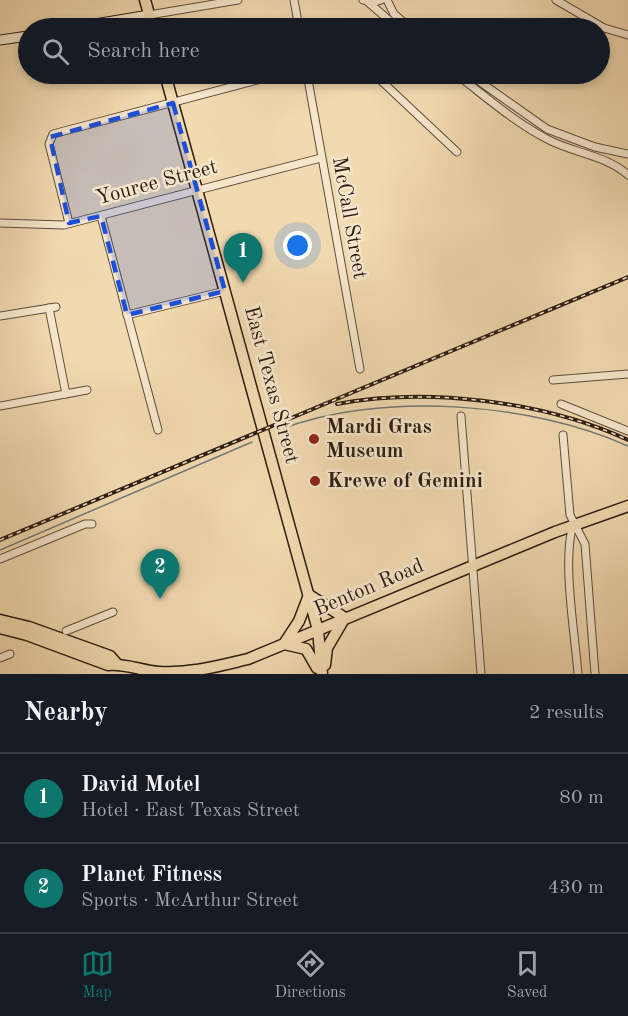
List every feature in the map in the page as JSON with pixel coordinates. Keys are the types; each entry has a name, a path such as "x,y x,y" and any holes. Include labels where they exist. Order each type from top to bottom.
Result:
{"main road":[{"path":"145,0 150,18"},
{"name":"East Texas Street","path":"168,84 309,595 318,630 322,674"},
{"name":"Benton Road","path":"0,628 27,635 108,665 158,672 191,672 248,658 573,525 628,506"},
{"path":"309,595 345,618 327,648 322,674 306,649 284,644 299,621 309,595"},
{"path":"0,620 110,656 123,668"}],"street":[{"path":"131,18 238,0"},
{"path":"294,0 297,18"},
{"path":"365,1 381,0"},
{"path":"387,0 399,18"},
{"path":"556,0 587,18"},
{"path":"365,1 386,18"},
{"path":"610,30 628,35"},
{"path":"0,40 18,37"},
{"path":"69,223 49,144 50,137 243,84"},
{"name":"McCall Street","path":"309,84 360,369"},
{"path":"385,84 457,152"},
{"path":"470,84 532,130 568,148 610,162 628,175"},
{"path":"483,84 547,129 576,141 628,154"},
{"name":"Youree Street","path":"0,223 69,223 321,158"},
{"path":"101,216 158,429"},
{"path":"127,315 225,291"},
{"path":"0,316 53,307 66,394"},
{"path":"554,380 628,374"},
{"path":"0,397 1,406 87,390"},
{"path":"561,404 628,431"},
{"path":"461,416 481,674"},
{"path":"563,435 569,509 573,525 570,541 571,574 578,674"},
{"path":"0,559 85,524 92,524"},
{"path":"573,525 581,533 585,544 595,674"},
{"path":"66,631 113,612"},
{"path":"0,658 10,654"}],"highlighted area":[{"path":"173,103 225,291 127,315 101,216 69,223 50,137"}],"waterway":[{"path":"279,430 319,418 362,410 408,406 455,407 501,411 547,419 589,431 628,446"},
{"path":"0,550 252,442"}],"railway":[{"path":"0,540 628,277"},
{"path":"337,404 409,397 485,401 560,416 628,440"}],"place":[{"name":"David Motel","path":"243,283"},
{"name":"Mardi Gras Museum","path":"314,439"},
{"name":"Krewe of Gemini","path":"315,481"},
{"name":"Planet Fitness","path":"160,599"}]}
